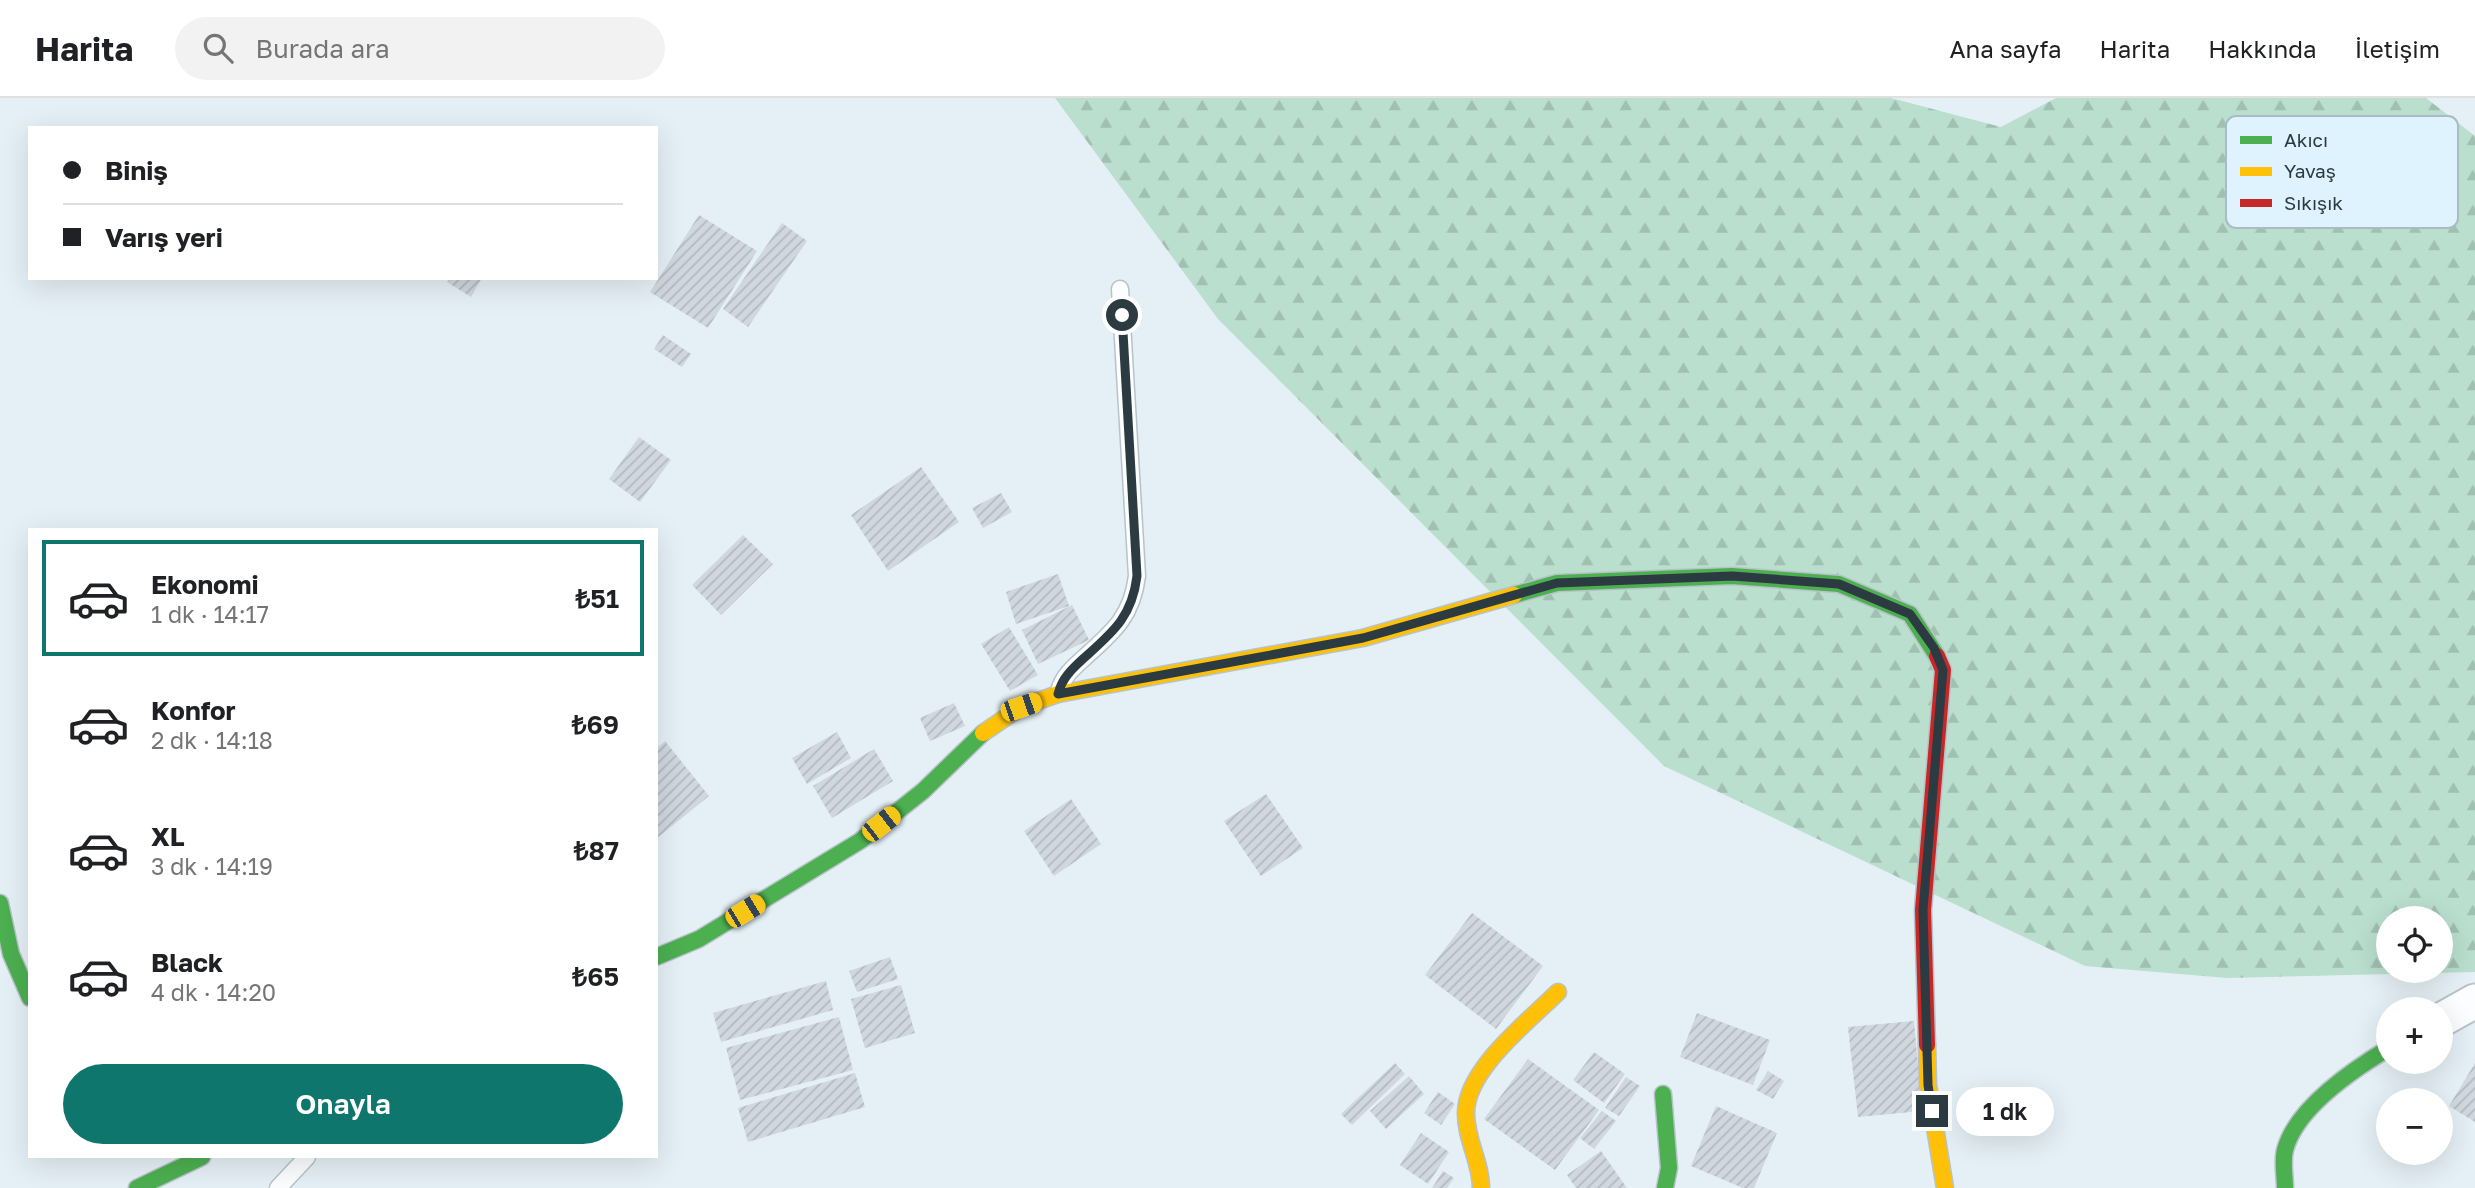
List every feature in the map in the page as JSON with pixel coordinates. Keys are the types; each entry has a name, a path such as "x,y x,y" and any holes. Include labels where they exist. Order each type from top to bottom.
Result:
{"street":[{"path":"658,956 699,939 860,841 923,790 976,738 1021,707 1058,694 1363,638 1557,583 1732,576 1839,584 1910,614 1934,648 1943,670 1923,910 1928,1085 1945,1188"},
{"path":"0,904 5,962 28,995"},
{"path":"1481,1188 1465,1112 1472,1087 1481,1070 1558,992"},
{"path":"2453,1013 2475,1001"},
{"path":"2285,1188 2285,1150 2296,1124 2313,1106 2376,1056"},
{"path":"1663,1094 1669,1168 1665,1188"},
{"path":"137,1188 200,1158"}],"lane":[{"path":"1058,694 1061,683 1069,672 1122,621 1135,592 1137,576 1120,289"},
{"path":"278,1188 306,1158"}],"green space":[{"path":"1055,98 1891,98 2001,127 2056,98 2426,98 2449,116 2226,116 2226,228 2458,228 2458,123 2475,136 2475,972 2453,973 2453,906 2376,906 2376,974 2227,978 2085,966 1664,766 1218,319"}],"building":[{"path":"699,215 757,251 708,328 650,292"},
{"path":"782,223 807,241 748,327 723,309"},
{"path":"448,280 481,280 471,297 447,282"},
{"path":"663,335 691,354 682,367 654,349"},
{"path":"639,437 671,460 640,502 609,479"},
{"path":"921,467 959,522 888,571 851,515"},
{"path":"1001,493 1012,512 983,528 972,508"},
{"path":"743,535 773,564 721,615 692,585"},
{"path":"1058,574 1069,606 1016,624 1006,592"},
{"path":"1072,605 1089,640 1038,664 1022,630"},
{"path":"1009,627 1038,675 1010,691 981,644"},
{"path":"954,703 965,726 930,741 920,718"},
{"path":"837,732 851,758 807,784 792,758"},
{"path":"665,741 709,796 658,837 658,747"},
{"path":"874,749 893,781 832,818 813,786"},
{"path":"1266,794 1303,848 1261,876 1224,821"},
{"path":"1071,799 1101,844 1054,876 1024,831"},
{"path":"1472,913 1543,966 1496,1029 1425,975"},
{"path":"890,957 898,979 857,992 849,971"},
{"path":"826,981 833,1010 721,1042 713,1013"},
{"path":"901,985 915,1033 865,1048 851,999"},
{"path":"1697,1013 1770,1040 1753,1085 1680,1057"},
{"path":"839,1017 853,1070 740,1100 726,1048"},
{"path":"1914,1021 1922,1111 1858,1117 1848,1027"},
{"path":"1594,1052 1625,1074 1604,1103 1573,1080"},
{"path":"1528,1059 1599,1110 1555,1170 1484,1119"},
{"path":"1395,1063 1405,1074 1352,1125 1341,1114"},
{"path":"2475,1063 2475,1122 2453,1108 2453,1099"},
{"path":"1768,1071 1784,1081 1773,1099 1756,1090"},
{"path":"855,1073 865,1107 748,1142 738,1108"},
{"path":"1409,1076 1424,1094 1386,1129 1370,1111"},
{"path":"1626,1077 1640,1086 1619,1116 1605,1108"},
{"path":"1438,1092 1455,1104 1441,1125 1424,1113"},
{"path":"1716,1106 1777,1133 1754,1188 1743,1188 1691,1166"},
{"path":"1602,1111 1616,1121 1594,1149 1580,1138"},
{"path":"1421,1133 1449,1152 1428,1184 1400,1165"},
{"path":"1601,1151 1627,1188 1576,1188 1567,1175"},
{"path":"1443,1171 1454,1178 1447,1188 1432,1188"}],"traffic: fast":[{"path":"1514,595 1557,583 1732,576 1839,584 1910,614 1937,656"},
{"path":"658,956 699,939 860,841 923,791 983,733"},
{"path":"0,903 11,954 28,993"},
{"path":"2285,1188 2285,1150 2301,1119 2328,1091 2376,1057"},
{"path":"1663,1094 1669,1168 1665,1188"},
{"path":"137,1188 200,1158"}],"traffic: slow":[{"path":"983,733 1021,707 1058,694 1363,638 1514,595"},
{"path":"1481,1188 1479,1169 1468,1133 1468,1097 1476,1080 1501,1047 1558,992"},
{"path":"1927,1045 1928,1085 1945,1188"}],"traffic: jam":[{"path":"1927,1045 1923,910 1943,670 1937,656"}],"route":[{"path":"1122,315 1137,576 1135,592 1122,621 1069,672 1061,683 1058,694 1363,638 1557,583 1732,576 1839,584 1910,614 1934,648 1943,670 1923,910 1928,1085 1932,1111"}]}
